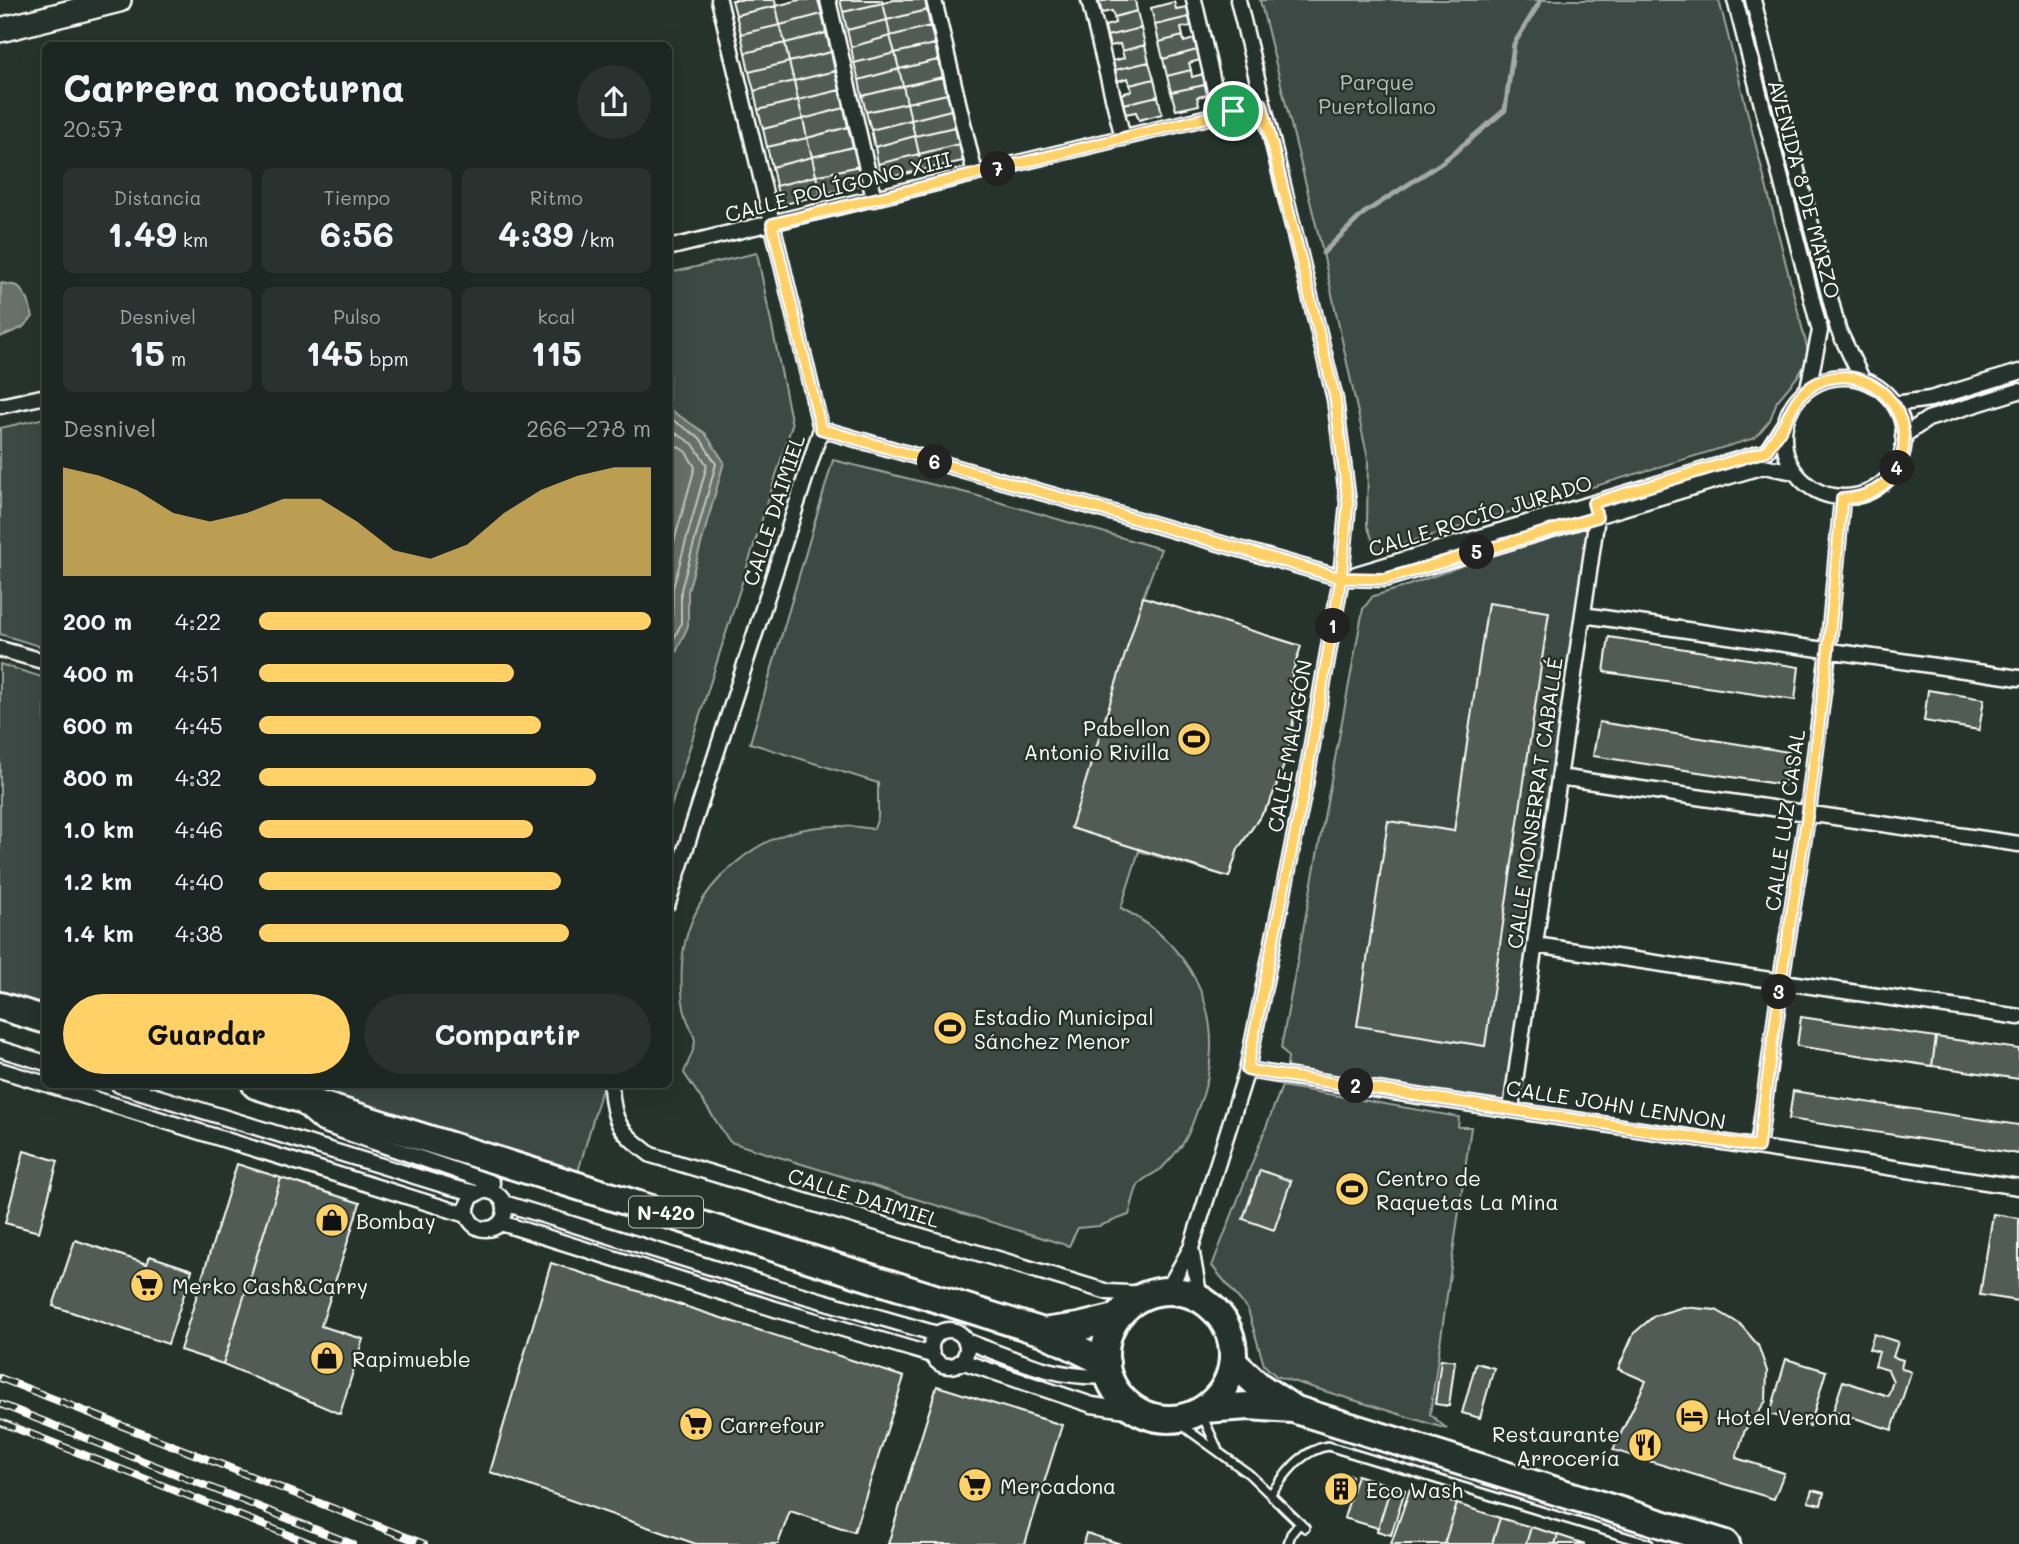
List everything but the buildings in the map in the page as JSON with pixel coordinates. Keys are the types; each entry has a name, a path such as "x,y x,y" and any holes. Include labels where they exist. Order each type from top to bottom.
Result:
{"highway":[{"path":"0,1006 42,1019"},
{"name":"N-420","path":"266,1088 1043,1332 1107,1370 1116,1391 1140,1412"},
{"path":"1158,1292 1186,1293 1200,1299 1212,1307 1226,1325 1233,1347 1233,1362 1227,1384 1214,1402 1202,1410"},
{"name":"N-420","path":"1043,1332 1116,1318 1130,1304 1158,1292"},
{"path":"1107,1370 1107,1340 1116,1318"},
{"path":"1233,1362 1259,1386 1293,1409"},
{"path":"1140,1412 1156,1418 1173,1419 1202,1410 1249,1406 1293,1409 1726,1544"}],"main road":[{"path":"0,30 120,0"}],"street":[{"name":"CALLE DAIMIEL","path":"675,863 821,429 719,0"},
{"path":"828,0 874,199"},
{"path":"934,0 975,174"},
{"path":"1089,0 1123,138"},
{"path":"1194,0 1216,95"},
{"name":"CALLE MALAGÓN","path":"1158,1292 1191,1248 1247,1070 1305,785 1341,578 1348,503 1335,398 1238,0"},
{"name":"AVENIDA 8 DE MARZO","path":"1735,0 1821,331 1808,388"},
{"name":"AVENIDA 8 DE MARZO","path":"1753,0 1838,328 1862,379"},
{"name":"CALLE POLÍGONO XIII","path":"672,247 1262,104"},
{"path":"1895,404 1930,399 2019,372"},
{"path":"1827,379 1862,379 1880,388 1895,404 1903,424 1904,450 1896,470 1882,485 1863,495 1842,499 1828,496 1809,487 1794,472 1785,453 1785,423 1793,403 1808,388 1827,379"},
{"path":"1903,436 1928,419 2019,391"},
{"path":"0,406 42,397"},
{"name":"CALLE ROCÍO JURADO","path":"1595,510 1766,451 1785,423"},
{"path":"821,429 1341,578"},
{"name":"CALLE ROCÍO JURADO","path":"1341,578 1764,466 1794,472"},
{"name":"CALLE LUZ CASAL","path":"1758,1147 1808,811 1828,652 1842,499"},
{"name":"CALLE MONSERRAT CABALLÉ","path":"1511,1110 1583,615 1595,510"},
{"path":"1583,615 2019,678"},
{"path":"0,649 42,661"},
{"path":"1559,777 1808,811 2019,844"},
{"path":"1535,945 2019,1017"},
{"path":"0,1049 42,1062"},
{"path":"0,1070 42,1083"},
{"name":"CALLE JOHN LENNON","path":"1247,1070 2019,1187"},
{"path":"60,1088 467,1215"},
{"path":"129,1088 422,1178 495,1193 504,1203 781,1290 937,1334 953,1330 966,1341 967,1352 957,1365 945,1366 935,1360 931,1343 937,1334"},
{"name":"CALLE DAIMIEL","path":"611,1088 612,1111 626,1136 651,1155 1108,1292 1158,1292"},
{"path":"288,1095 322,1125 492,1183 468,1203 467,1215 473,1225 483,1230 501,1223 505,1213 504,1203"},
{"path":"416,1199 422,1178"},
{"path":"501,1223 932,1355"},
{"name":"CALLE MALAGÓN","path":"1191,1248 1200,1299"},
{"path":"966,1341 1061,1375 1084,1378 1107,1370"},
{"path":"961,1362 1092,1405 1140,1412"}],"lane":[{"path":"1202,1410 1217,1449"},
{"path":"1173,1419 1217,1449 1271,1493 1302,1525 1291,1534 1288,1544"},
{"path":"1271,1493 1304,1455 1328,1446 1649,1544"}],"green space":[{"name":"Parque Puertollano","path":"1260,0 1719,0 1808,351 1798,376 1777,401 1770,420 1755,438 1377,552 1367,525 1368,459 1323,253"},
{"path":"757,253 792,425 672,804 672,272"},
{"path":"42,419 42,647 0,634 0,428"},
{"path":"833,460 971,494 1161,549 1143,597 1301,646 1292,674 1294,716 1287,757 1270,802 1238,849 1229,877 1139,851 1121,908 1148,925 1171,945 1189,968 1202,994 1209,1021 1211,1050 1207,1080 1184,1141 1161,1169 1139,1184 1129,1215 1099,1226 1078,1228 1069,1246 730,1142 684,1073 695,1042 683,1003 683,952 693,918 704,898 734,864 770,841 808,828 851,826 874,829 878,817 878,783 750,743"},
{"path":"1597,517 1511,1109 1286,1076 1288,1057 1281,1048 1363,609 1373,596"},
{"path":"0,664 42,677 42,1004 0,991"},
{"name":"Centro de Raquetas La Mina","path":"1282,1086 1459,1117 1458,1127 1471,1127 1430,1414 1447,1429 1276,1376 1264,1365 1248,1310 1212,1266"},
{"path":"310,1088 602,1088 578,1172"}],"water":[{"path":"1,283 18,286 28,300 33,317 22,328 0,337"},
{"path":"672,411 705,433 724,462 688,591 688,626 672,661"}],"waterway":[{"path":"1323,253 1364,213 1443,162 1505,110 1514,44 1541,0"}],"railway":[{"path":"0,1378 424,1544"},
{"path":"0,1404 352,1544"},
{"path":"0,1422 312,1544"}],"place":[{"name":"Pabellon Antonio Rivilla","path":"1194,739"},
{"name":"Estadio Municipal Sánchez Menor","path":"950,1028"},
{"name":"Centro de Raquetas La Mina","path":"1352,1189"},
{"name":"Bombay","path":"332,1220"},
{"name":"Merko Cash&Carry","path":"147,1285"},
{"name":"Rapimueble","path":"327,1358"},
{"name":"Hotel Verona","path":"1692,1416"},
{"name":"Carrefour","path":"696,1424"},
{"name":"Restaurante Arrocería","path":"1645,1445"},
{"name":"Mercadona","path":"975,1485"},
{"name":"Eco Wash","path":"1341,1489"}],"route":[{"path":"1233,111 772,224 821,429 1341,578 1385,579 1597,517 1593,503 1766,451 1785,423 1793,403 1808,388 1827,379 1862,379 1880,388 1895,404 1903,424 1904,450 1896,470 1882,485 1863,495 1842,499 1828,652 1808,811 1758,1147 1247,1070 1305,785 1341,578 1348,503 1335,398 1262,104 1233,111"}]}
